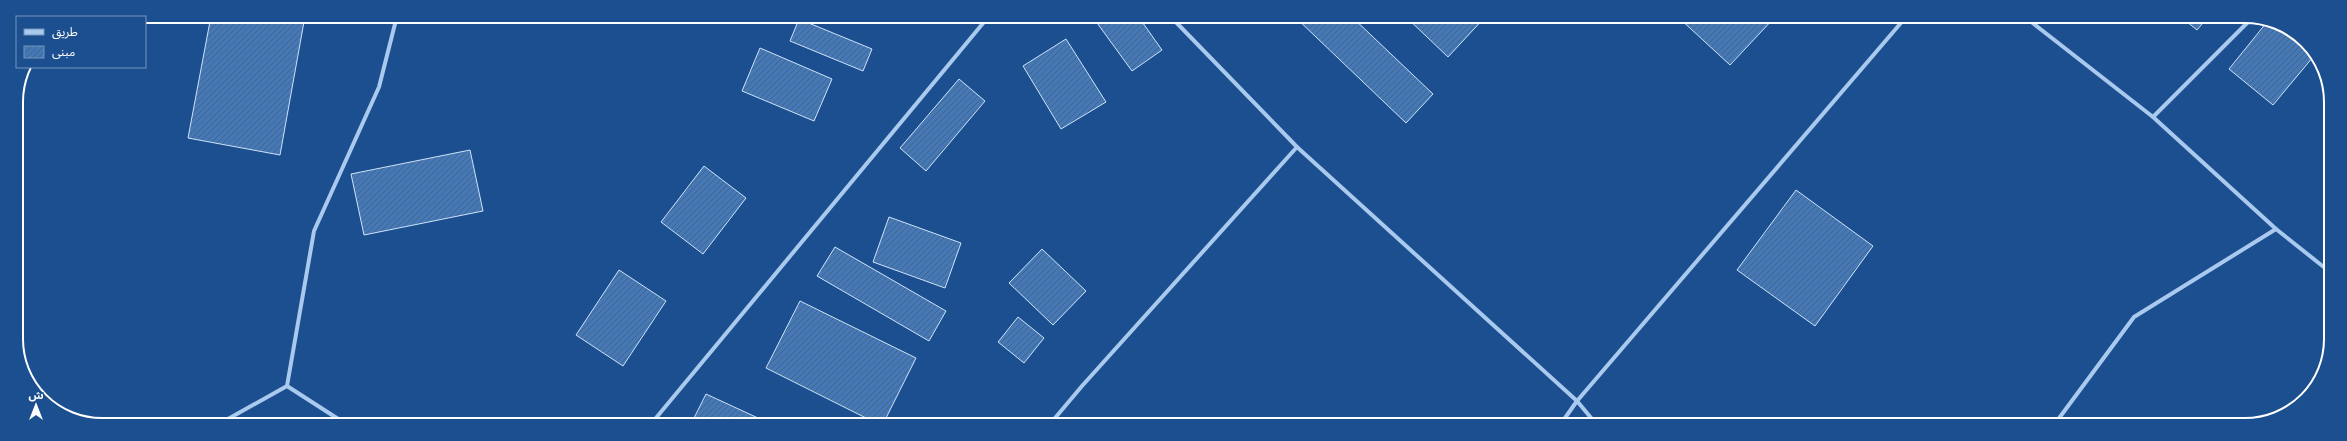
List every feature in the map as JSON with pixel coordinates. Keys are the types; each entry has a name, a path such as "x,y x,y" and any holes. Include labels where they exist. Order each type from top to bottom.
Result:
{"street":[{"path":"287,386 314,231 379,87 395,23"},
{"path":"656,418 982,23"},
{"path":"1177,23 1297,147 1577,401 1591,418"},
{"path":"1565,418 1577,401 1901,23"},
{"path":"2033,23 2153,117 2276,229 2324,267"},
{"path":"2153,117 2247,23"},
{"path":"1055,418 1082,386 1297,147"},
{"path":"2059,418 2134,317 2276,229"},
{"path":"230,418 287,386"},
{"path":"287,386 337,418"}],"building":[{"path":"210,23 304,23 280,155 188,138"},
{"path":"797,23 809,23 872,49 863,71 790,41"},
{"path":"1097,23 1143,23 1162,50 1132,71"},
{"path":"1301,23 1358,23 1433,94 1406,123"},
{"path":"1412,23 1480,23 1448,57"},
{"path":"1684,23 1769,23 1730,65"},
{"path":"2188,23 2203,23 2197,30"},
{"path":"2264,26 2280,31 2293,39 2301,46 2311,59 2273,105 2229,69"},
{"path":"1066,39 1106,102 1061,129 1023,66"},
{"path":"760,48 832,79 814,121 742,91"},
{"path":"959,79 985,101 926,171 900,148"},
{"path":"470,150 483,211 364,235 351,174"},
{"path":"704,166 746,198 703,254 661,222"},
{"path":"1796,190 1873,246 1815,326 1737,270"},
{"path":"889,217 961,243 945,288 873,262"},
{"path":"835,247 946,311 929,341 817,276"},
{"path":"1042,249 1086,291 1053,325 1009,283"},
{"path":"619,270 666,301 623,366 576,335"},
{"path":"800,301 916,358 886,418 866,418 766,368"},
{"path":"1018,317 1044,338 1024,363 998,342"},
{"path":"706,394 758,418 694,418"}]}
